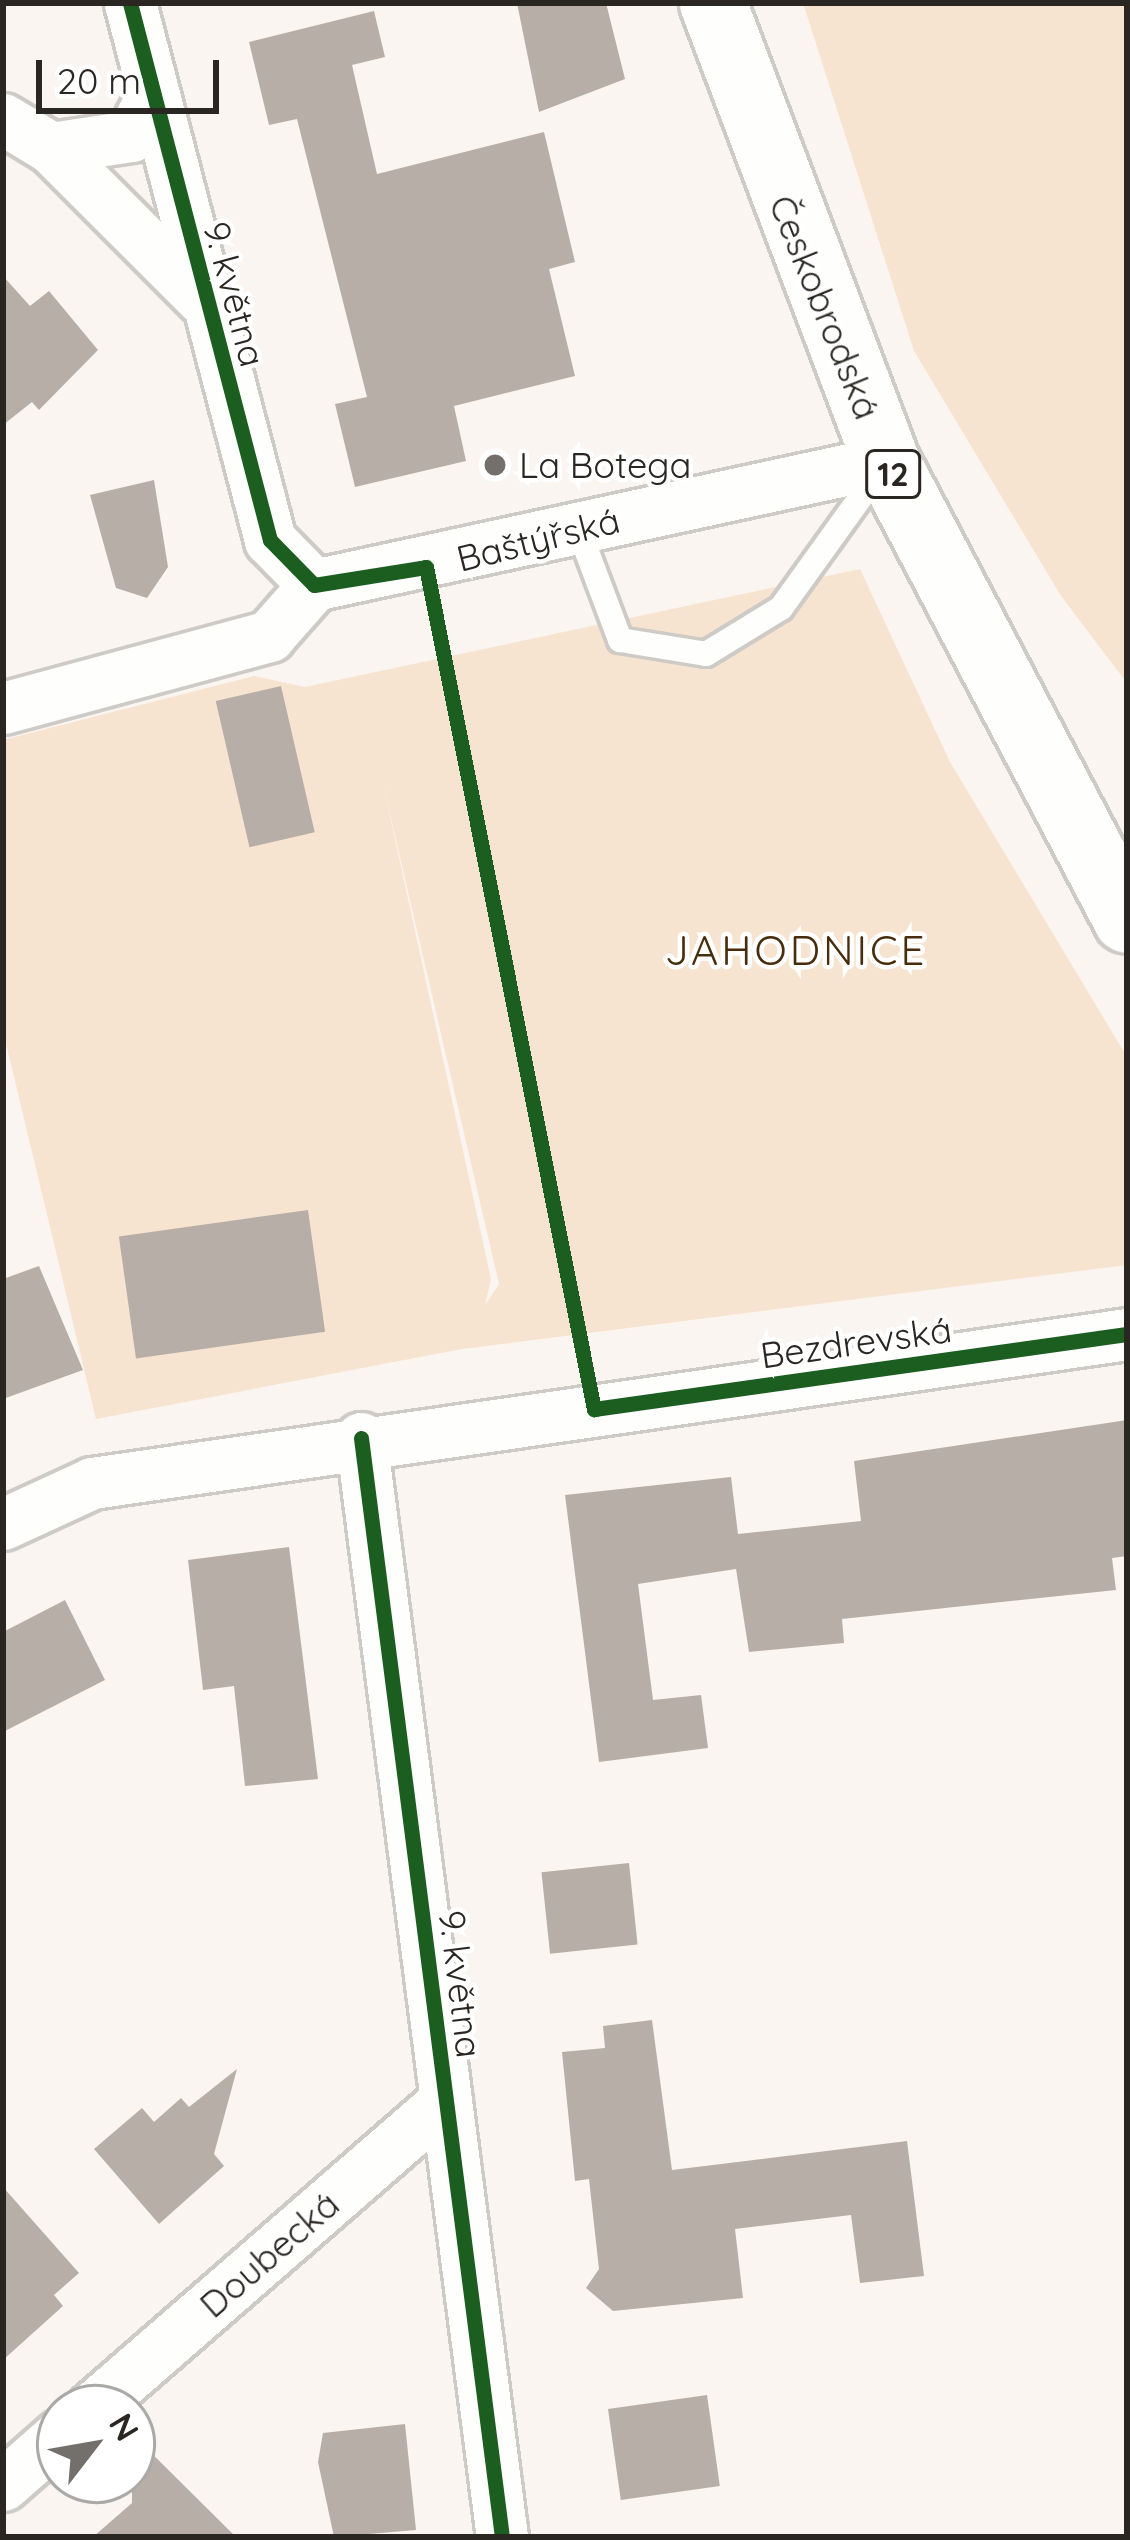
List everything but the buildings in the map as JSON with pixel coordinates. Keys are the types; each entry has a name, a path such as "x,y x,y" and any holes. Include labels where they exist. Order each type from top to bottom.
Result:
{"main road":[{"name":"Českobrodská","path":"713,3 886,460 1127,920"}],"street":[{"name":"9. května","path":"130,3 270,539 314,584"},
{"path":"51,148 131,136 152,97"},
{"path":"3,119 51,148 206,304"},
{"name":"Baštýřská","path":"314,584 886,460"},
{"path":"3,709 269,636 314,584"},
{"name":"Bezdrevská","path":"3,1524 92,1483 361,1438 1127,1334"},
{"name":"9. května","path":"361,1438 502,2537"},
{"name":"Doubecká","path":"120,2384 446,2100"},
{"path":"3,2485 36,2456"}],"lane":[{"path":"578,529 620,640 706,654 781,608 886,460"}],"shaded area":[{"path":"803,3 1127,3 1127,683 1061,596 914,351"},
{"path":"860,569 950,762 1127,1057 1127,1265 462,1349 96,1419 3,1031 3,740 254,676 305,687","holes":["383,784 499,1284 485,1305 491,1279"]}],"cycle path":[{"path":"130,3 270,540 314,585 426,567 594,1409 1127,1334"},
{"path":"361,1438 502,2537"}],"place":[{"name":"La Botega","path":"495,465"}],"district":[{"name":"JAHODNICE","path":"796,950"}]}
